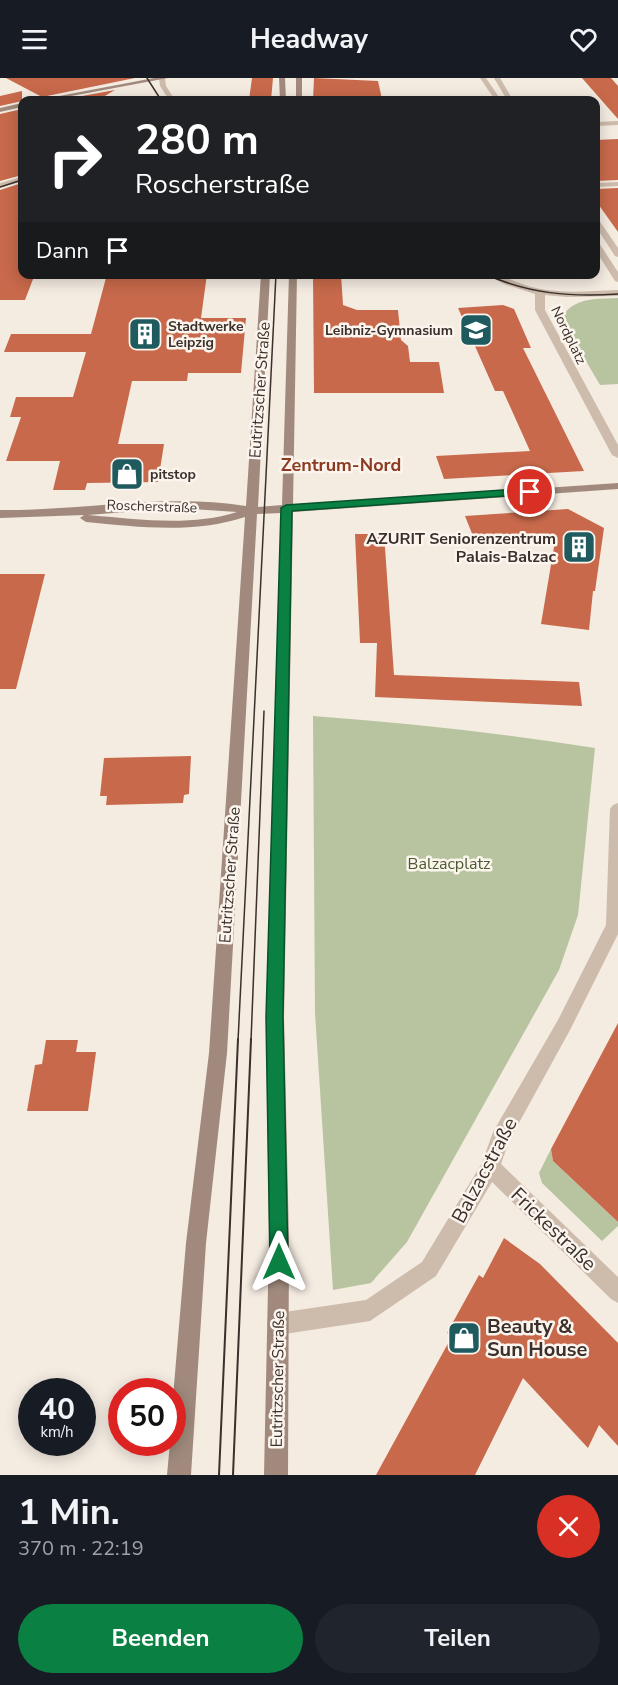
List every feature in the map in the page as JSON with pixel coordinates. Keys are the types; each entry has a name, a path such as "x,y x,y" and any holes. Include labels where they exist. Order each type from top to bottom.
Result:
{"main road":[{"path":"63,96 163,78"},
{"path":"282,78 283,96"},
{"path":"298,96 299,78"},
{"path":"0,110 18,106"},
{"name":"Eutritzscher Straße","path":"179,1475 196,1243 218,1053 266,279"},
{"name":"Eutritzscher Straße","path":"276,1475 279,1241 274,1017 292,279"},
{"name":"Roscherstraße","path":"0,514 49,514 133,522 213,522 234,518 252,511 618,486"}],"street":[{"path":"163,78 163,86 169,96"},
{"path":"483,78 495,96"},
{"path":"497,78 508,96"},
{"path":"600,124 618,123"},
{"path":"0,186 18,180"},
{"path":"600,185 618,184"},
{"path":"600,228 618,254"},
{"path":"600,251 618,279"},
{"path":"500,279 521,289 540,293"},
{"name":"Nordplatz","path":"618,293 561,295 540,293 540,310 618,455"},
{"name":"Balzacstraße","path":"278,1324 370,1310 429,1269 490,1167 500,1138 564,1025 616,923 618,809"},
{"name":"Frickestraße","path":"490,1167 618,1292"}],"green space":[{"path":"618,298 618,384 600,385 566,327 564,314 575,304 596,299"},
{"name":"Balzacplatz","path":"313,716 454,729 595,748 578,915 559,970 407,1242 371,1283 333,1290 315,1013"},
{"path":"551,1149 553,1161 618,1222 618,1226 602,1241 542,1183 539,1173"}],"building":[{"path":"6,78 135,78 47,96 40,96"},
{"path":"252,78 273,78 271,96 250,96"},
{"path":"314,78 378,81 381,96 313,96"},
{"path":"582,78 611,78 618,86 618,119 600,96"},
{"path":"115,90 105,96 82,96"},
{"path":"22,91 22,96 18,96 18,102 0,106 0,96"},
{"path":"18,110 18,176 0,181 0,114"},
{"path":"618,139 618,180 600,181 600,140"},
{"path":"18,184 18,279 33,279 25,300 0,300 0,190"},
{"path":"618,188 618,232 600,207 600,189"},
{"path":"106,279 206,279 201,318 246,318 241,373 188,373 187,381 132,381 118,444 164,444 158,482 87,483 85,490 53,490 60,461 6,461 21,417 10,417 16,397 73,397 86,352 4,352 11,334 91,334"},
{"path":"313,279 341,279 343,305 357,310 398,310 401,340 408,346 410,362 439,362 444,393 314,393"},
{"path":"503,305 514,309 531,348 523,348 584,471 444,479 436,456 530,451 503,391 495,391 458,308"},
{"name":"AZURIT Seniorenzentrum Palais-Balzac","path":"568,509 604,528 589,630 541,624 556,535 475,541 465,516"},
{"path":"355,534 384,534 394,675 579,682 582,706 375,697 377,643 360,643"},
{"path":"0,574 45,574 16,689 0,689"},
{"path":"191,756 189,794 184,795 183,803 106,805 107,796 100,796 104,758"},
{"path":"618,1023 618,1222 553,1161 551,1149"},
{"path":"46,1040 78,1040 76,1052 96,1052 88,1111 27,1111 35,1065 42,1064"},
{"path":"504,1238 540,1264 618,1343 618,1446 599,1425 588,1448 523,1378 475,1475 376,1475 452,1336 447,1333 479,1275 483,1278"}],"tram line":[{"path":"147,78 158,96"},
{"path":"0,187 18,181"},
{"path":"238,1041 276,279"},
{"path":"496,279 550,293 618,294"},
{"path":"251,1041 264,711"},
{"path":"219,1475 238,1039"},
{"path":"233,1475 251,1039"}],"place":[{"name":"Leibniz-Gymnasium","path":"476,330"},
{"name":"Stadtwerke Leipzig","path":"145,334"},
{"name":"pitstop","path":"127,474"},
{"name":"AZURIT Seniorenzentrum Palais-Balzac","path":"579,547"},
{"name":"Beauty & Sun House","path":"464,1338"}],"district":[{"name":"Zentrum-Nord","path":"341,465"}],"route":[{"path":"279,1262 274,1017 286,508 530,492"}]}
